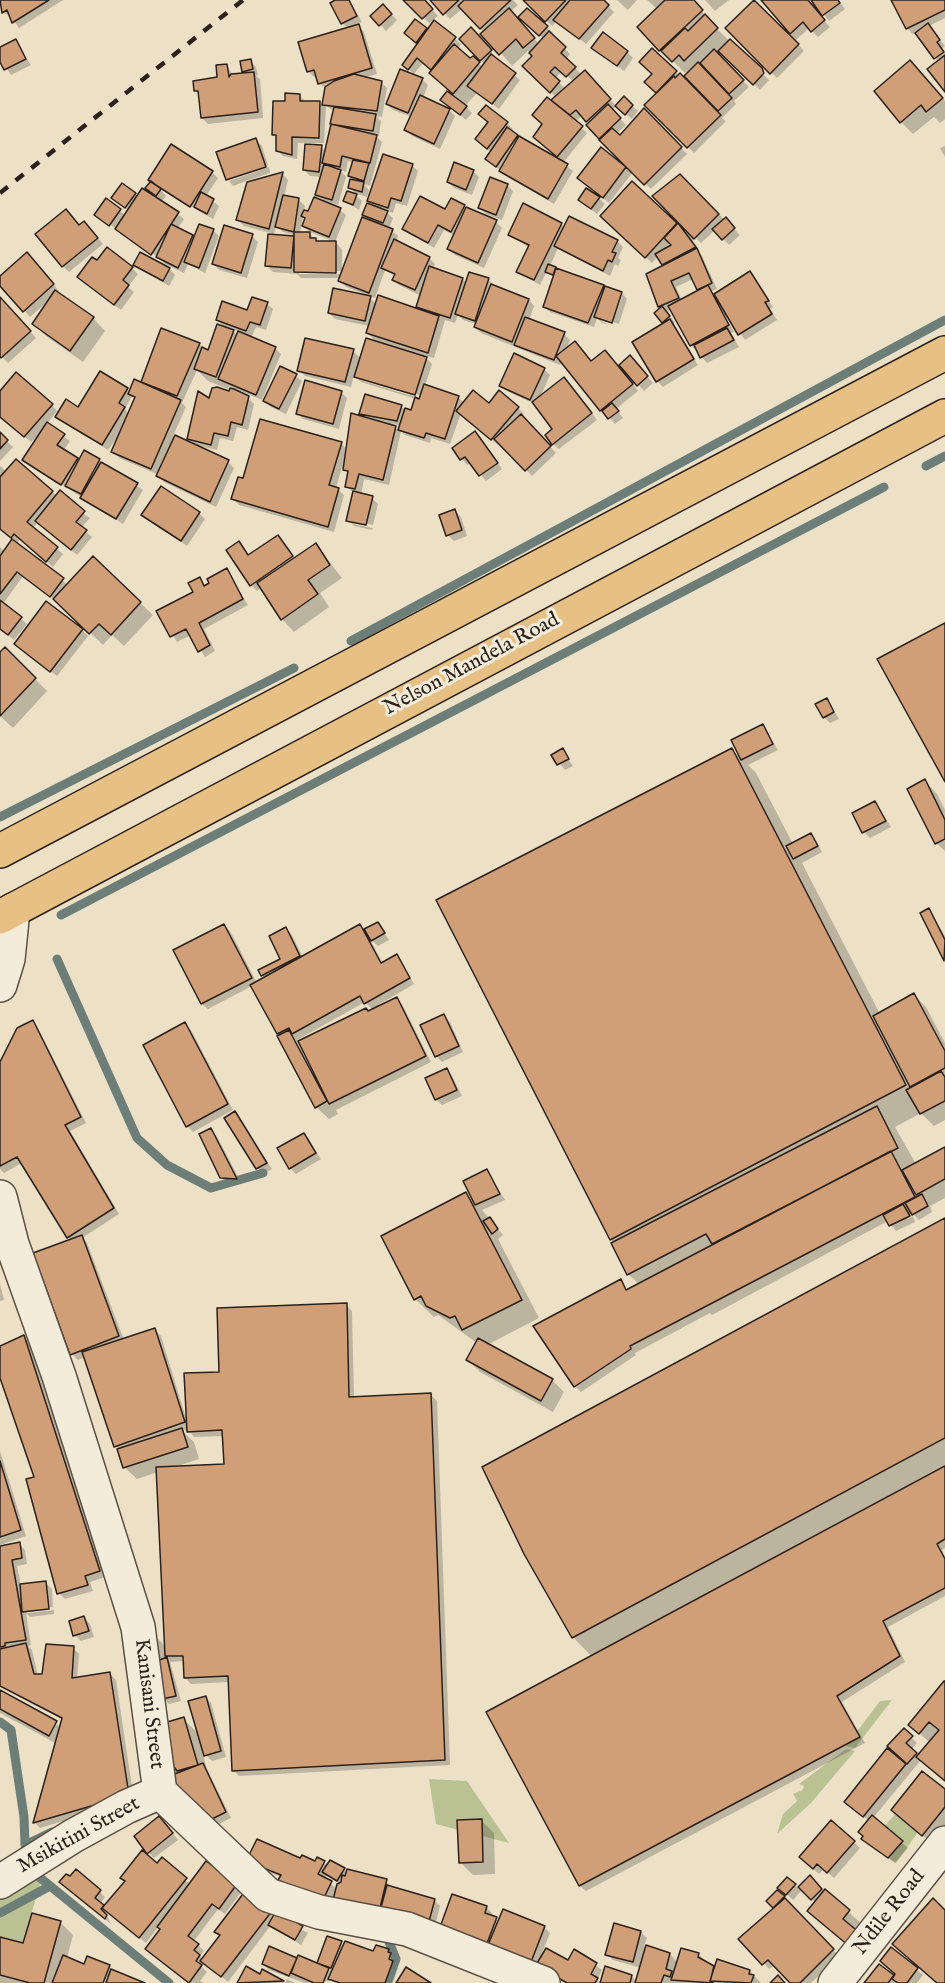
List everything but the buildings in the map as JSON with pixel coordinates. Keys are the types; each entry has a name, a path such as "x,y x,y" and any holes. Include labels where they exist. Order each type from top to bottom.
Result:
{"main road":[{"path":"0,851 945,352"},
{"name":"Nelson Mandela Road","path":"6,914 945,416"}],"street":[{"path":"0,985 8,959 6,914"},
{"name":"Kanisani Street","path":"0,1197 12,1244 55,1365 138,1627 160,1792 268,1894 319,1912 407,1929 543,1983"},
{"name":"Msikitini Street","path":"0,1882 74,1836 160,1792"},
{"name":"Ndile Road","path":"835,1983 945,1842"}],"green space":[{"path":"892,1700 855,1748 846,1746 880,1701"},
{"path":"846,1749 855,1751 811,1803 777,1834 783,1814 797,1801 793,1794 803,1790 804,1786 799,1784"},
{"path":"429,1779 467,1781 509,1843 436,1824"},
{"path":"914,1792 939,1803 896,1863 881,1853 881,1830"},
{"path":"48,1858 12,1978 0,1974 0,1883"}],"waterway":[{"path":"351,641 945,320"},
{"path":"926,466 945,456"},
{"path":"61,915 884,487"},
{"path":"0,817 294,668"},
{"path":"57,959 137,1138 167,1165 211,1188 263,1173"},
{"path":"0,1722 11,1730 24,1817 25,1845 52,1832"},
{"path":"38,1876 169,1983"},
{"path":"0,1913 50,1886"},
{"path":"387,1983 396,1959 389,1942 389,1937 393,1938"}],"railway":[{"path":"0,193 243,0"}]}
